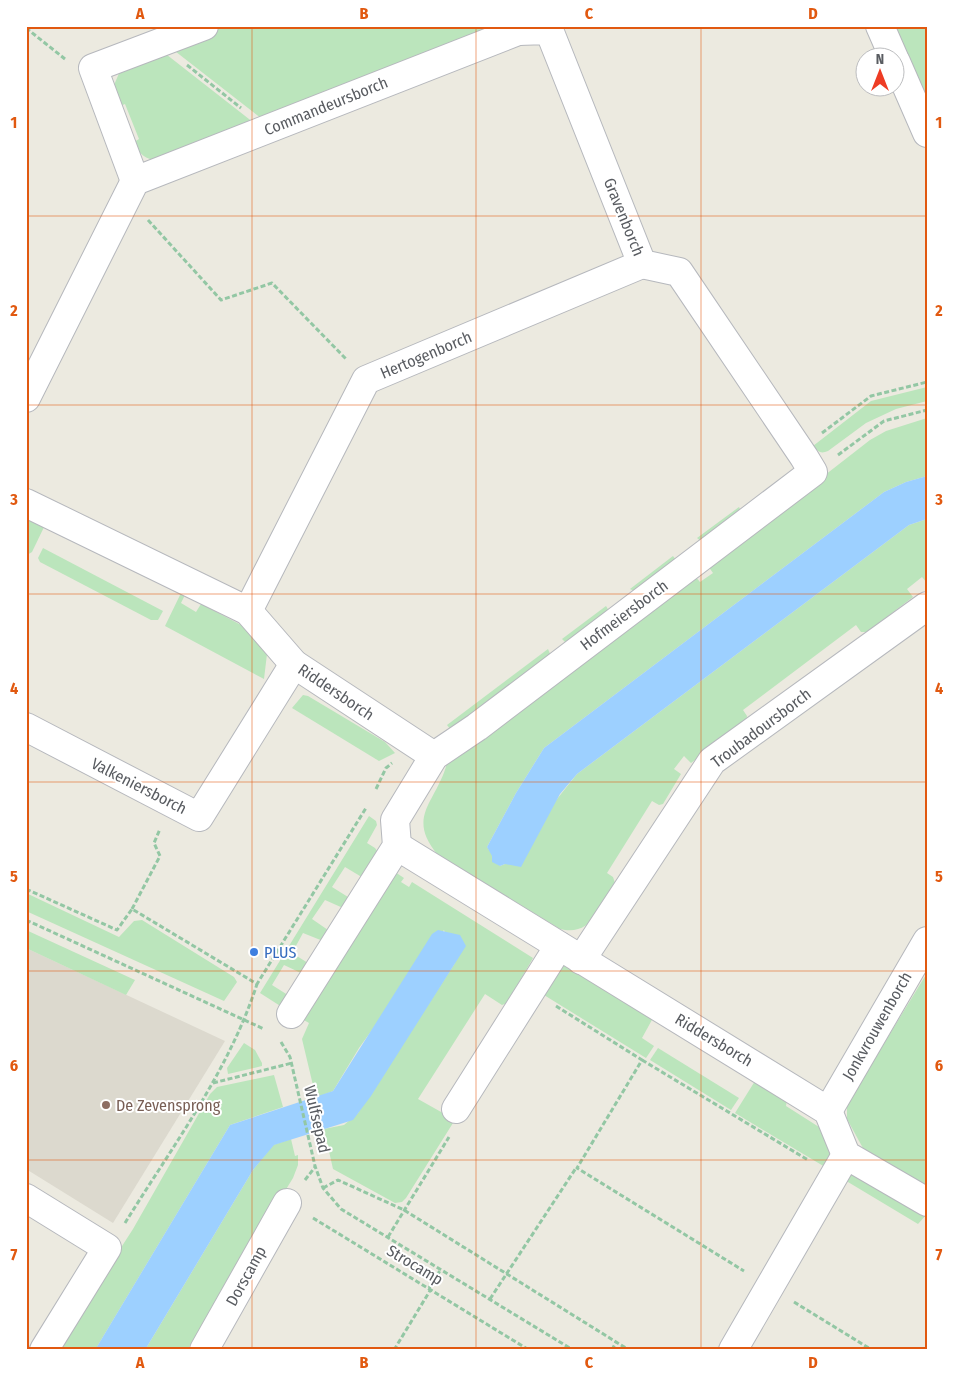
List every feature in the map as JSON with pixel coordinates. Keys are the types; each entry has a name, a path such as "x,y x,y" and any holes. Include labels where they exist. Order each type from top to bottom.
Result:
{"street":[{"path":"26,398 131,189 93,68 204,26"},
{"path":"880,26 890,48"},
{"name":"Commandeursborch","path":"131,189 267,130 517,28"},
{"name":"Gravenborch","path":"517,28 549,30 642,264 679,272 804,457 812,472"},
{"path":"906,85 927,133"},
{"name":"Hertogenborch","path":"248,611 366,380 642,264"},
{"name":"Hofmeiersborch","path":"434,756 477,727 812,472"},
{"name":"Riddersborch","path":"26,503 248,611 294,664 434,756"},
{"name":"Troubadoursborch","path":"581,960 712,761 927,606"},
{"name":"Valkeniersborch","path":"26,727 199,817 294,664"},
{"path":"284,1025 397,846 396,820 434,756"},
{"name":"Riddersborch","path":"397,846 828,1111"},
{"name":"Jonkvrouwenborch","path":"828,1111 927,941"},
{"path":"456,1109 558,946"},
{"path":"733,1350 840,1165 828,1111"},
{"path":"840,1165 927,1202"},
{"path":"26,1198 107,1248 44,1350"},
{"name":"Dorscamp","path":"204,1350 287,1202"}],"path":[{"path":"26,28 76,67 93,68"},
{"path":"159,43 267,130"},
{"path":"131,189 220,300 272,283 366,380"},
{"path":"812,472 884,421 927,410"},
{"path":"26,889 117,930 132,909 160,856 154,844 172,803"},
{"path":"107,1248 212,1083 246,1019 257,984 370,803"},
{"path":"132,909 257,984"},
{"path":"26,920 246,1019 270,1032"},
{"path":"530,990 642,1060 840,1165"},
{"name":"Wulfsepad","path":"284,1025 310,1141 323,1188 341,1209 441,1268 573,1350"},
{"path":"490,1299 577,1168 642,1060"},
{"path":"212,1083 292,1063"},
{"path":"388,1237 460,1120 456,1109"},
{"path":"577,1168 872,1350"},
{"path":"323,1188 338,1180 404,1210 507,1276 629,1350"},
{"name":"Strocamp","path":"287,1202 529,1350"},
{"path":"394,1350 441,1268"},
{"path":"612,1350 616,1342"}],"shaded area":[{"name":"De Zevensprong","path":"26,948 225,1041 113,1223 26,1169"}],"green space":[{"path":"226,26 493,26 266,122 171,48"},
{"path":"890,27 927,27 927,113 906,64 906,48 899,48"},
{"path":"162,51 258,126 159,160 143,156 134,142 139,139 125,104 120,106 114,85 120,71"},
{"path":"927,387 927,401 896,409 866,423 828,451 820,452 813,446 871,401"},
{"path":"927,418 927,476 906,482 884,492 544,748 516,793 487,847 500,866 505,864 577,774 909,525 927,519 927,583 922,577 907,589 913,597 867,632 861,632 856,625 743,710 747,716 746,722 691,763 684,756 674,769 681,774 663,804 659,805 652,801 607,873 613,877 615,883 600,910 588,924 571,930 560,929 438,855 424,830 424,819 426,809 447,763 694,575 700,582 713,573 708,566 870,440 886,431"},
{"path":"739,507 741,511 702,542 697,538"},
{"path":"26,512 46,523 32,552 27,555"},
{"path":"43,548 163,611 158,620 151,620 40,562 38,558"},
{"path":"673,556 676,560 638,593 630,589"},
{"path":"181,593 185,595 181,603 196,612 201,604 243,626 267,654 264,679 165,626"},
{"path":"606,606 609,611 567,644 562,639"},
{"path":"548,649 551,656 454,734 447,725"},
{"path":"303,695 308,696 385,742 395,753 379,761 292,708"},
{"path":"369,816 376,821 377,825 367,843 378,852 365,879 345,867 332,887 348,897 343,908 325,900 312,919 328,930 323,941 303,933 292,953 308,963 303,974 284,965 272,985 291,997 285,1009 260,993"},
{"path":"395,872 404,878 401,882 409,887 412,882 533,958 507,1003 502,1005 485,994 418,1099 450,1117 453,1123 406,1198 402,1202 395,1203 333,1169 324,1129 344,1125 358,1113 455,963 444,930 359,1048 333,1091 316,1098 302,1039 309,1023 302,1019"},
{"path":"26,893 119,937 134,921 142,920 234,977 237,982 224,1001 26,911"},
{"path":"26,930 135,980 126,995 26,948"},
{"path":"562,963 653,1018 642,1038 654,1046 646,1058 544,995"},
{"path":"927,973 927,1189 864,1150 847,1119 847,1104"},
{"path":"244,1043 255,1050 262,1066 228,1074 227,1068"},
{"path":"658,1048 739,1098 731,1110 650,1060"},
{"path":"274,1075 283,1107 230,1125 95,1350 55,1350 133,1229 210,1094 217,1087"},
{"path":"755,1081 787,1100 786,1106 819,1127 831,1152 825,1167 735,1113"},
{"path":"291,1139 295,1156 298,1155 298,1165 293,1178 187,1350 145,1350 253,1170 273,1145"},
{"path":"850,1171 927,1214 918,1224 848,1182 846,1180"}],"water":[{"path":"927,476 927,519 909,525 577,774 560,794 521,867 505,864 500,866 492,862 492,856 487,847 516,793 544,748 884,492 906,482"},
{"path":"438,930 460,935 466,946 371,1096 353,1120 274,1145 253,1170 145,1350 95,1350 230,1125 333,1091 432,934"}],"place":[{"name":"PLUS","path":"254,952"},
{"name":"De Zevensprong","path":"106,1105"}]}
